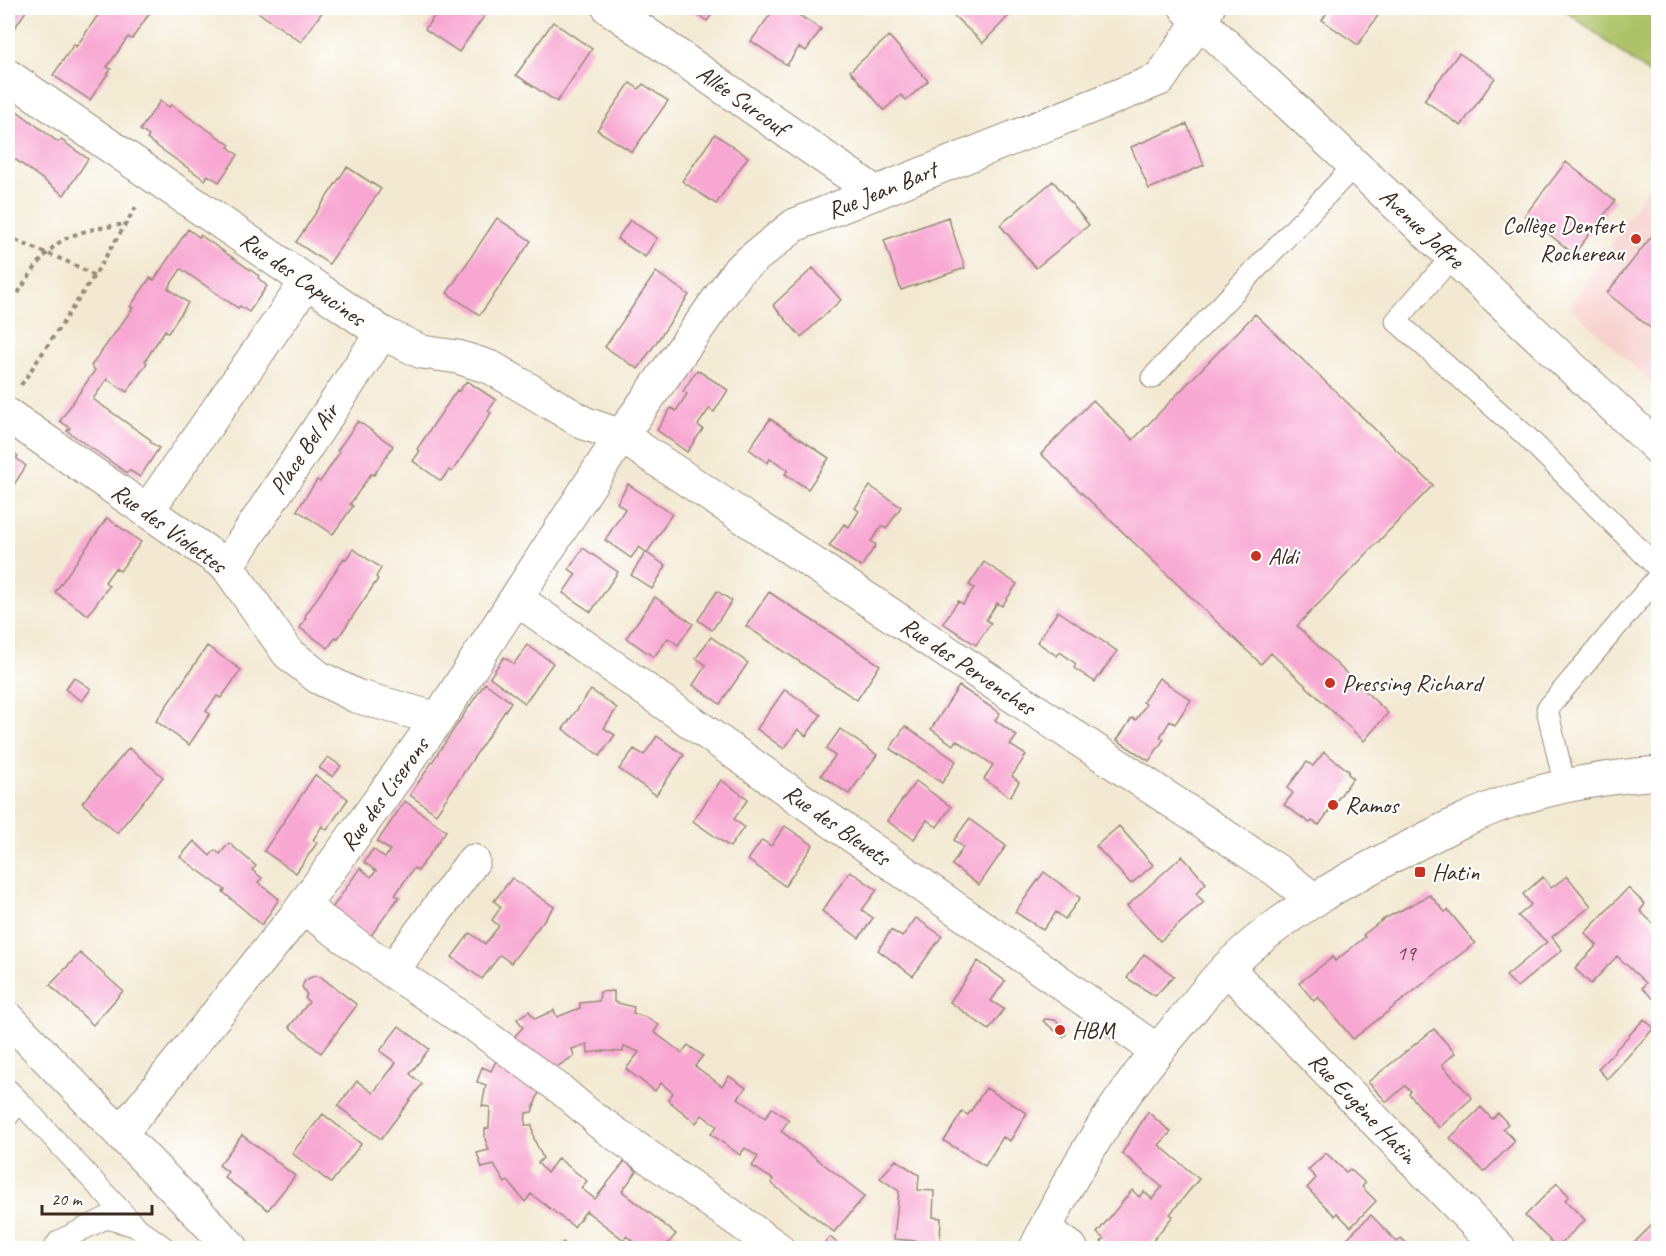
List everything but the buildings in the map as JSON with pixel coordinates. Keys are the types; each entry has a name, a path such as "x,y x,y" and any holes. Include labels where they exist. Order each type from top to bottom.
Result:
{"street":[{"name":"Allée Surcouf","path":"609,8 876,193"},
{"name":"Rue Jean Bart","path":"621,436 740,270 795,225 1160,79 1197,12"},
{"name":"Avenue Joffre","path":"1197,12 1355,165 1659,448"},
{"name":"Rue des Capucines","path":"8,76 153,174 306,283 382,333 422,352 458,357 492,368 584,423 621,436"},
{"path":"147,512 306,283"},
{"name":"Place Bel Air","path":"227,566 382,333"},
{"name":"Rue des Violettes","path":"14,401 147,512 227,566 288,652 318,676 356,696 438,719"},
{"name":"Rue des Liserons","path":"121,1133 303,907 438,719 621,436"},
{"name":"Rue des Pervenches","path":"621,436 1276,870 1314,900"},
{"name":"Rue des Bleuets","path":"517,599 1156,1050"},
{"path":"1071,1248 1040,1239 1117,1103 1156,1050 1227,968 1273,930 1314,900 1361,872 1466,819 1512,800 1565,786 1615,777 1659,773"},
{"path":"392,971 473,861"},
{"path":"303,907 468,1022 560,1089 599,1122 777,1248"},
{"name":"Rue Eugène Hatin","path":"1227,968 1498,1248"},
{"path":"8,1018 232,1248"}],"lane":[{"path":"1152,378 1355,165"},
{"path":"1453,256 1396,321 1526,436 1659,568"},
{"path":"1565,786 1547,709 1659,577"},
{"path":"11,1102 135,1226 165,1248"},
{"path":"54,1248 59,1241 106,1218 135,1226"}],"path":[{"path":"14,401 126,224 153,174"},
{"path":"8,308 47,254 66,238 94,228 126,224"},
{"path":"8,236 78,266 94,276"}],"shaded area":[{"name":"Collège Denfert Rochereau","path":"1658,172 1658,389 1570,307"}],"green space":[{"path":"1562,8 1658,8 1658,80"}],"place":[{"name":"Collège Denfert Rochereau","path":"1636,239"},
{"name":"Aldi","path":"1256,556"},
{"name":"Pressing Richard","path":"1330,683"},
{"name":"Ramos","path":"1333,805"},
{"name":"Hatin","path":"1420,872"},
{"name":"HBM","path":"1060,1030"}]}
